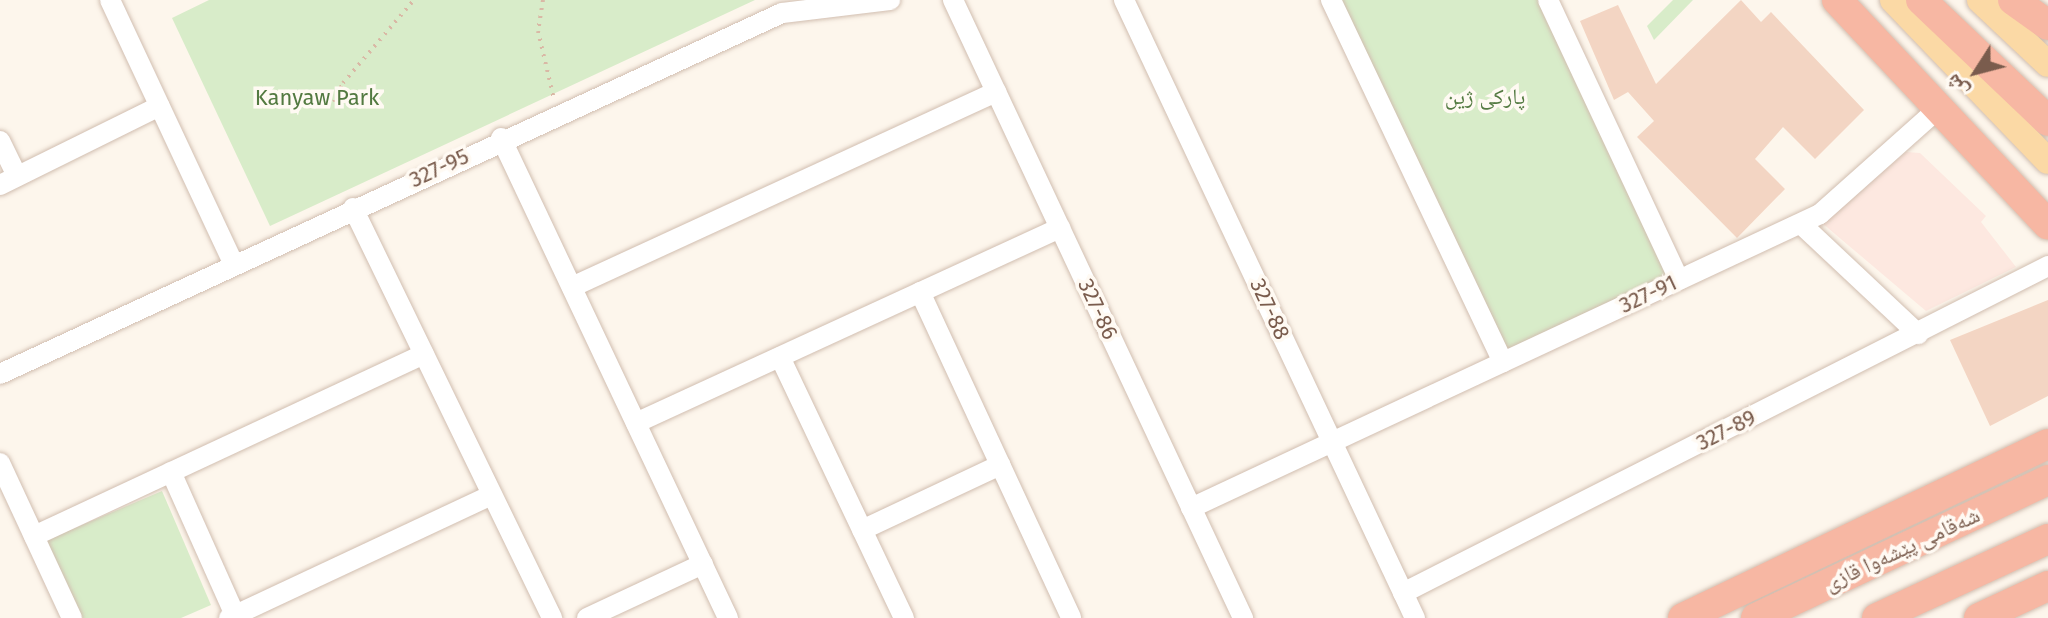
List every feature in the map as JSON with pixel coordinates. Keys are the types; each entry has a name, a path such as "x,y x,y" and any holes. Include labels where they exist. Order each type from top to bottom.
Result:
{"highway":[{"path":"1837,0 2048,225"},
{"path":"1921,0 2048,121"},
{"path":"2013,0 2048,25"},
{"path":"1683,618 2045,444"},
{"name":"شەقامی پێشەوا قازی","path":"1756,618 2048,480"},
{"path":"1877,618 2048,539"},
{"path":"1979,618 2048,586"}],"main road":[{"path":"1893,0 2048,161"},
{"path":"1980,0 2048,64"}],"street":[{"name":"327-95","path":"0,374 501,138 782,13 890,0"},
{"name":"327-86","path":"953,0 1243,618"},
{"name":"327-88","path":"1124,0 1415,618"},
{"path":"1331,0 1503,362"},
{"path":"1548,0 1679,280"},
{"path":"112,1 233,263"},
{"path":"572,287 996,92"},
{"path":"0,141 9,181 160,106"},
{"name":"327-91","path":"1191,508 1820,214 1939,108"},
{"path":"501,138 728,618"},
{"path":"353,208 552,618"},
{"path":"1801,224 1918,334"},
{"path":"636,423 1060,228"},
{"name":"327-89","path":"1403,593 2048,266"},
{"path":"920,292 1071,618"},
{"path":"34,536 424,354"},
{"path":"780,357 904,618"},
{"path":"0,463 72,618"},
{"path":"862,530 1000,465"},
{"path":"171,472 232,616 492,495"},
{"path":"587,618 703,564"}],"path":[{"path":"334,102 343,83 414,0"},
{"path":"543,0 538,31 558,114"}],"shaded area":[{"path":"1906,152 1920,153 1986,216 1981,222 2016,267 1926,311 1822,223"}],"green space":[{"name":"Kanyaw Park","path":"209,0 755,0 270,226 172,18"},
{"name":"پارکی ژین","path":"1337,0 1540,0 1670,277 1506,354"},
{"path":"1673,0 1693,0 1654,40 1647,26"},
{"path":"162,491 211,605 181,618 75,618 42,542"}],"building":[{"path":"1741,0 1761,22 1771,12 1864,110 1815,159 1783,127 1755,159 1785,189 1737,238 1637,137 1654,121 1628,92 1614,100 1580,21 1618,5 1656,84"},
{"path":"2048,300 2048,396 1990,426 1950,340"}]}
